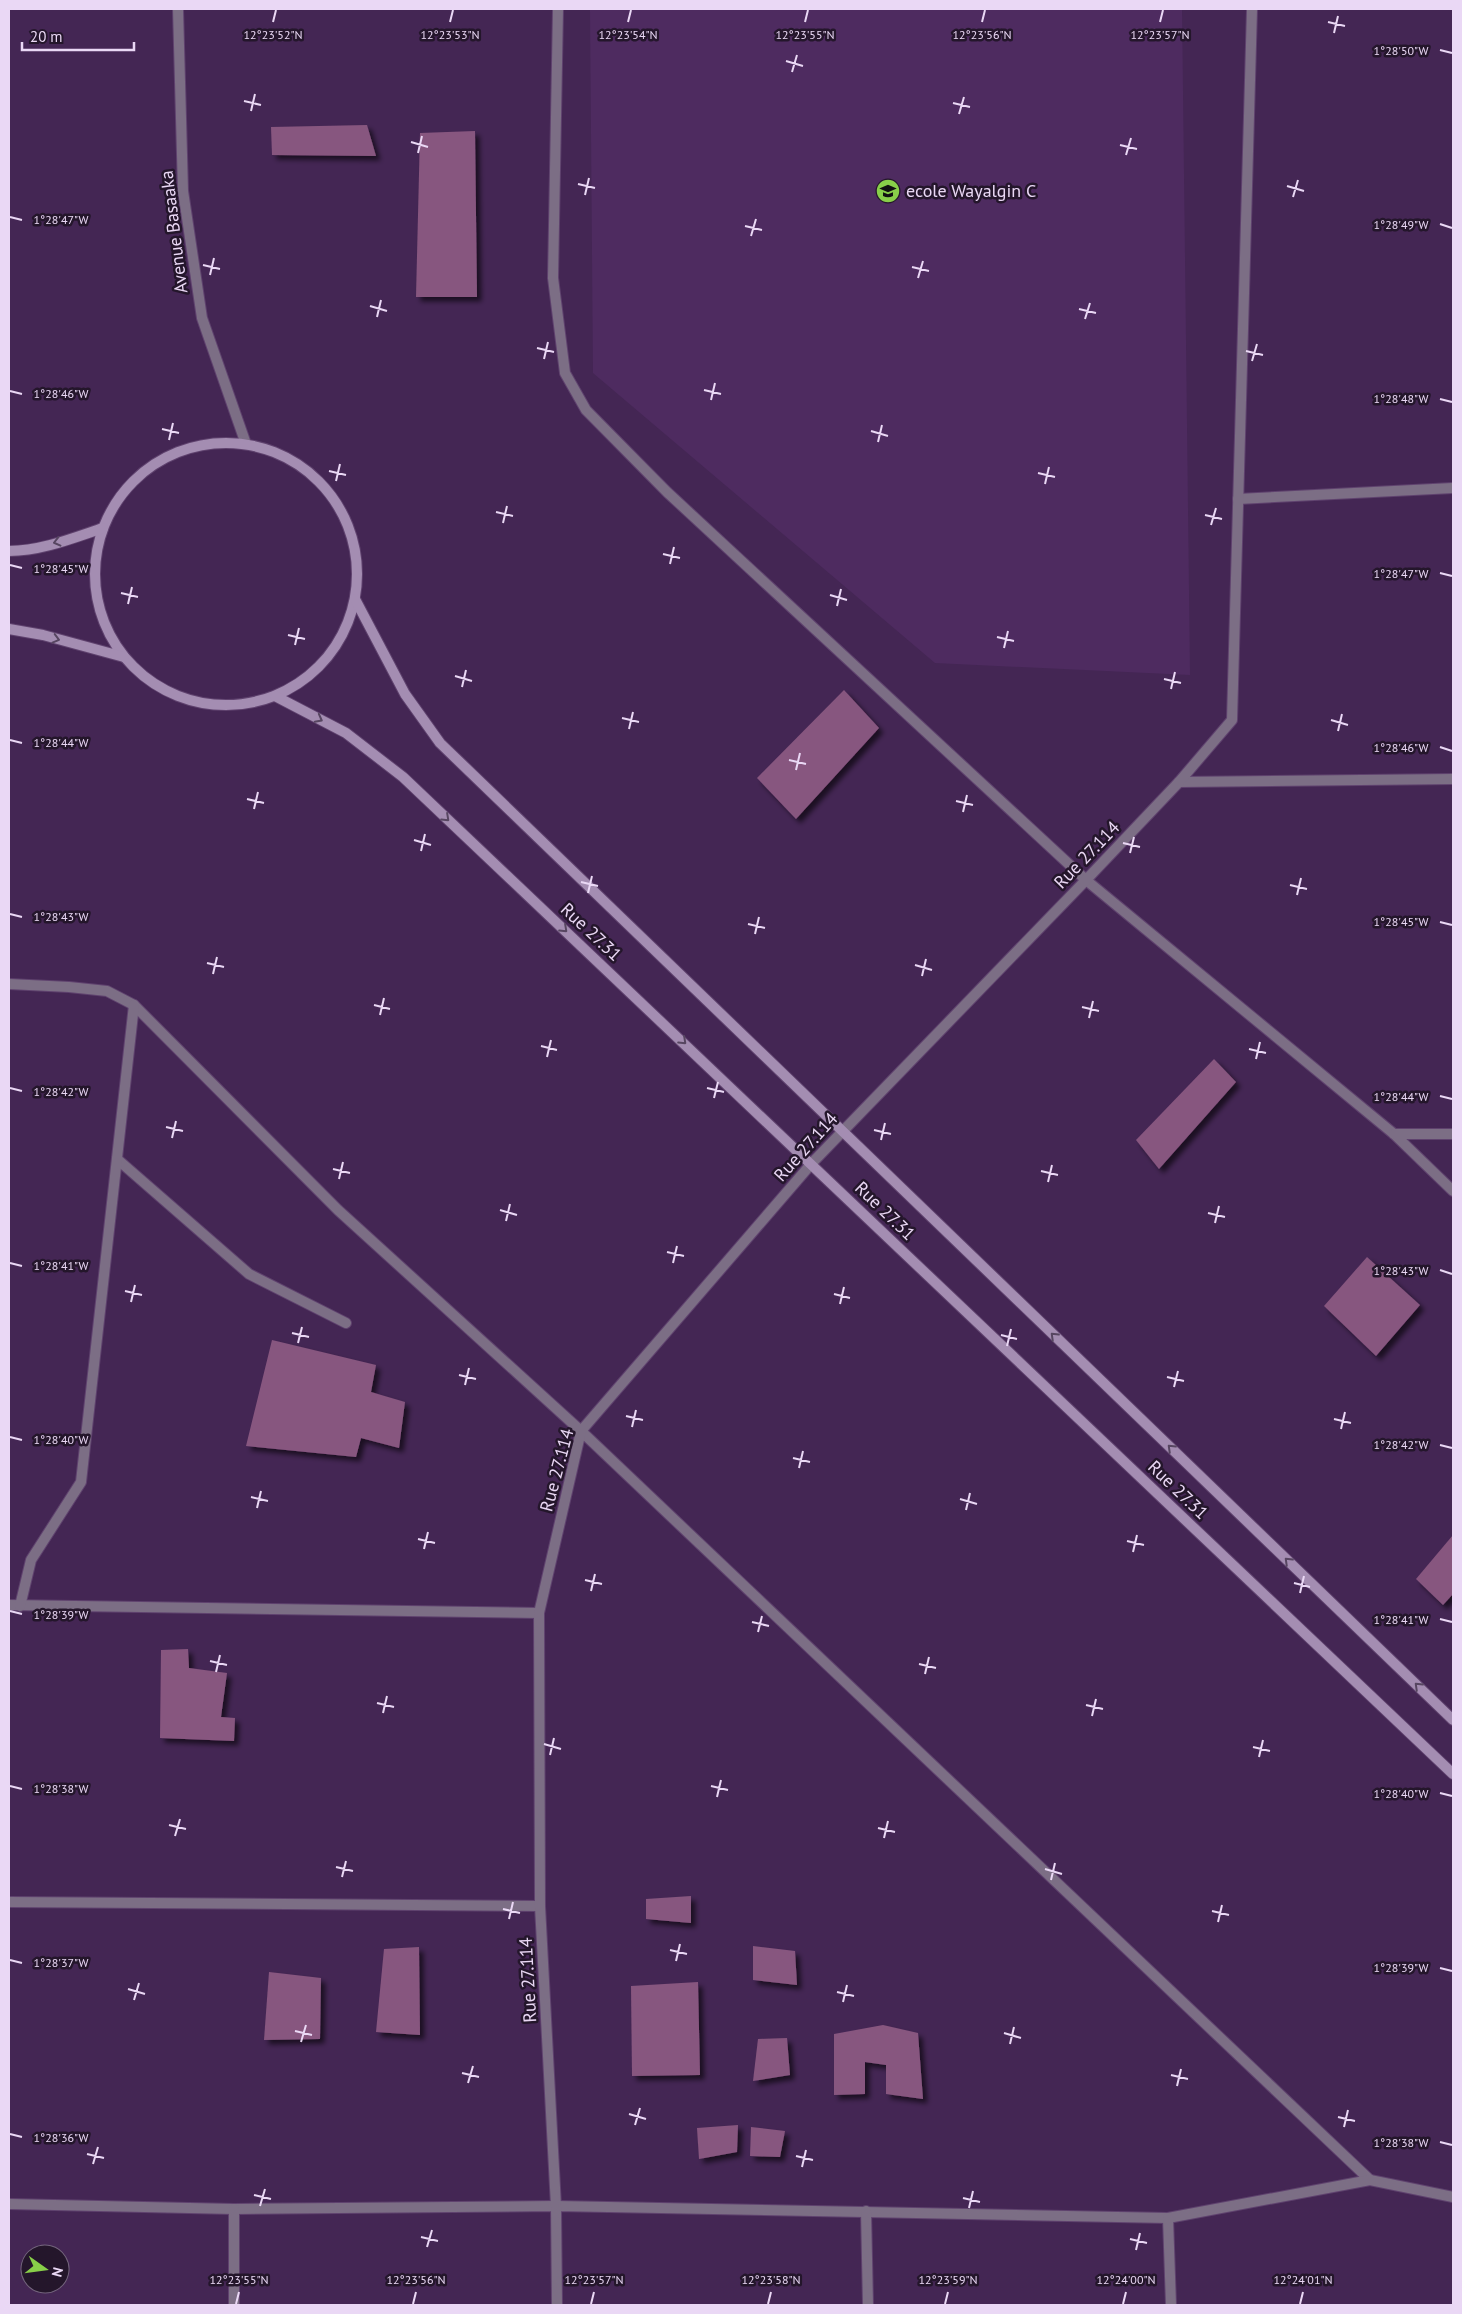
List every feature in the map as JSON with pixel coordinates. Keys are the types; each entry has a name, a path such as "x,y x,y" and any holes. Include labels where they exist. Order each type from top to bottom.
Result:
{"street":[{"name":"Avenue Basaaka","path":"178,9 183,191 202,318 246,444"},
{"path":"558,9 553,278 565,373 586,410 667,492 1086,880 1394,1134 1453,1191"},
{"name":"Rue 27.114","path":"557,2305 556,2206 540,1906 538,1612 581,1431 841,1131 1086,880 1178,782 1232,720 1252,9"},
{"path":"209,443 246,444 280,454 311,474 336,501 351,534 357,566 354,599 345,630 327,657 304,680 275,696 244,704 211,705 187,699 149,681 124,657 106,628 97,596 96,561 103,528 120,498 143,473 174,453 209,443"},
{"path":"1238,498 1453,488"},
{"path":"9,551 20,551 60,542 103,528"},
{"name":"Rue 27.31","path":"354,599 405,694 440,743 1453,1720"},
{"path":"9,629 43,635 124,657"},
{"name":"Rue 27.31","path":"275,696 346,733 403,777 812,1163 1453,1774"},
{"path":"1178,782 1453,779"},
{"path":"9,984 70,987 107,992 134,1005 338,1210 581,1431 1370,2180"},
{"path":"20,1606 31,1560 81,1482 134,1005"},
{"path":"1394,1134 1453,1134"},
{"path":"117,1159 250,1274 346,1323"},
{"path":"9,1606 538,1612"},
{"path":"9,1902 540,1906"},
{"path":"9,2204 234,2209 556,2206 1168,2218 1370,2180 1453,2197"},
{"path":"234,2209 234,2305"},
{"path":"866,2211 868,2305"},
{"path":"1168,2218 1171,2305"}],"shaded area":[{"name":"ecole Wayalgin C","path":"590,9 1182,9 1190,675 935,663 593,373"}],"building":[{"path":"367,125 376,156 272,155 271,127"},
{"path":"475,131 477,297 416,297 420,133"},
{"path":"844,690 879,728 796,819 757,778"},
{"path":"1214,1059 1236,1082 1159,1169 1136,1140"},
{"path":"1367,1257 1420,1305 1376,1356 1324,1306"},
{"path":"272,1340 376,1365 371,1392 405,1402 399,1448 361,1438 356,1457 246,1446"},
{"path":"1453,1535 1453,1594 1443,1605 1416,1579"},
{"path":"188,1649 189,1668 227,1673 221,1717 235,1718 234,1741 160,1738 161,1650"},
{"path":"691,1896 691,1923 646,1919 646,1899"},
{"path":"753,1946 795,1951 797,1985 753,1980"},
{"path":"419,1947 420,2035 376,2032 384,1949"},
{"path":"269,1972 321,1978 320,2039 264,2040"},
{"path":"698,1982 700,2075 632,2076 631,1986"},
{"path":"883,2025 918,2033 923,2099 886,2094 886,2065 865,2062 865,2094 834,2095 834,2034"},
{"path":"787,2038 790,2075 753,2081 758,2039"},
{"path":"738,2125 737,2152 699,2159 697,2128"},
{"path":"751,2127 785,2131 780,2157 750,2156"}],"place":[{"name":"ecole Wayalgin C","path":"888,191"}]}
